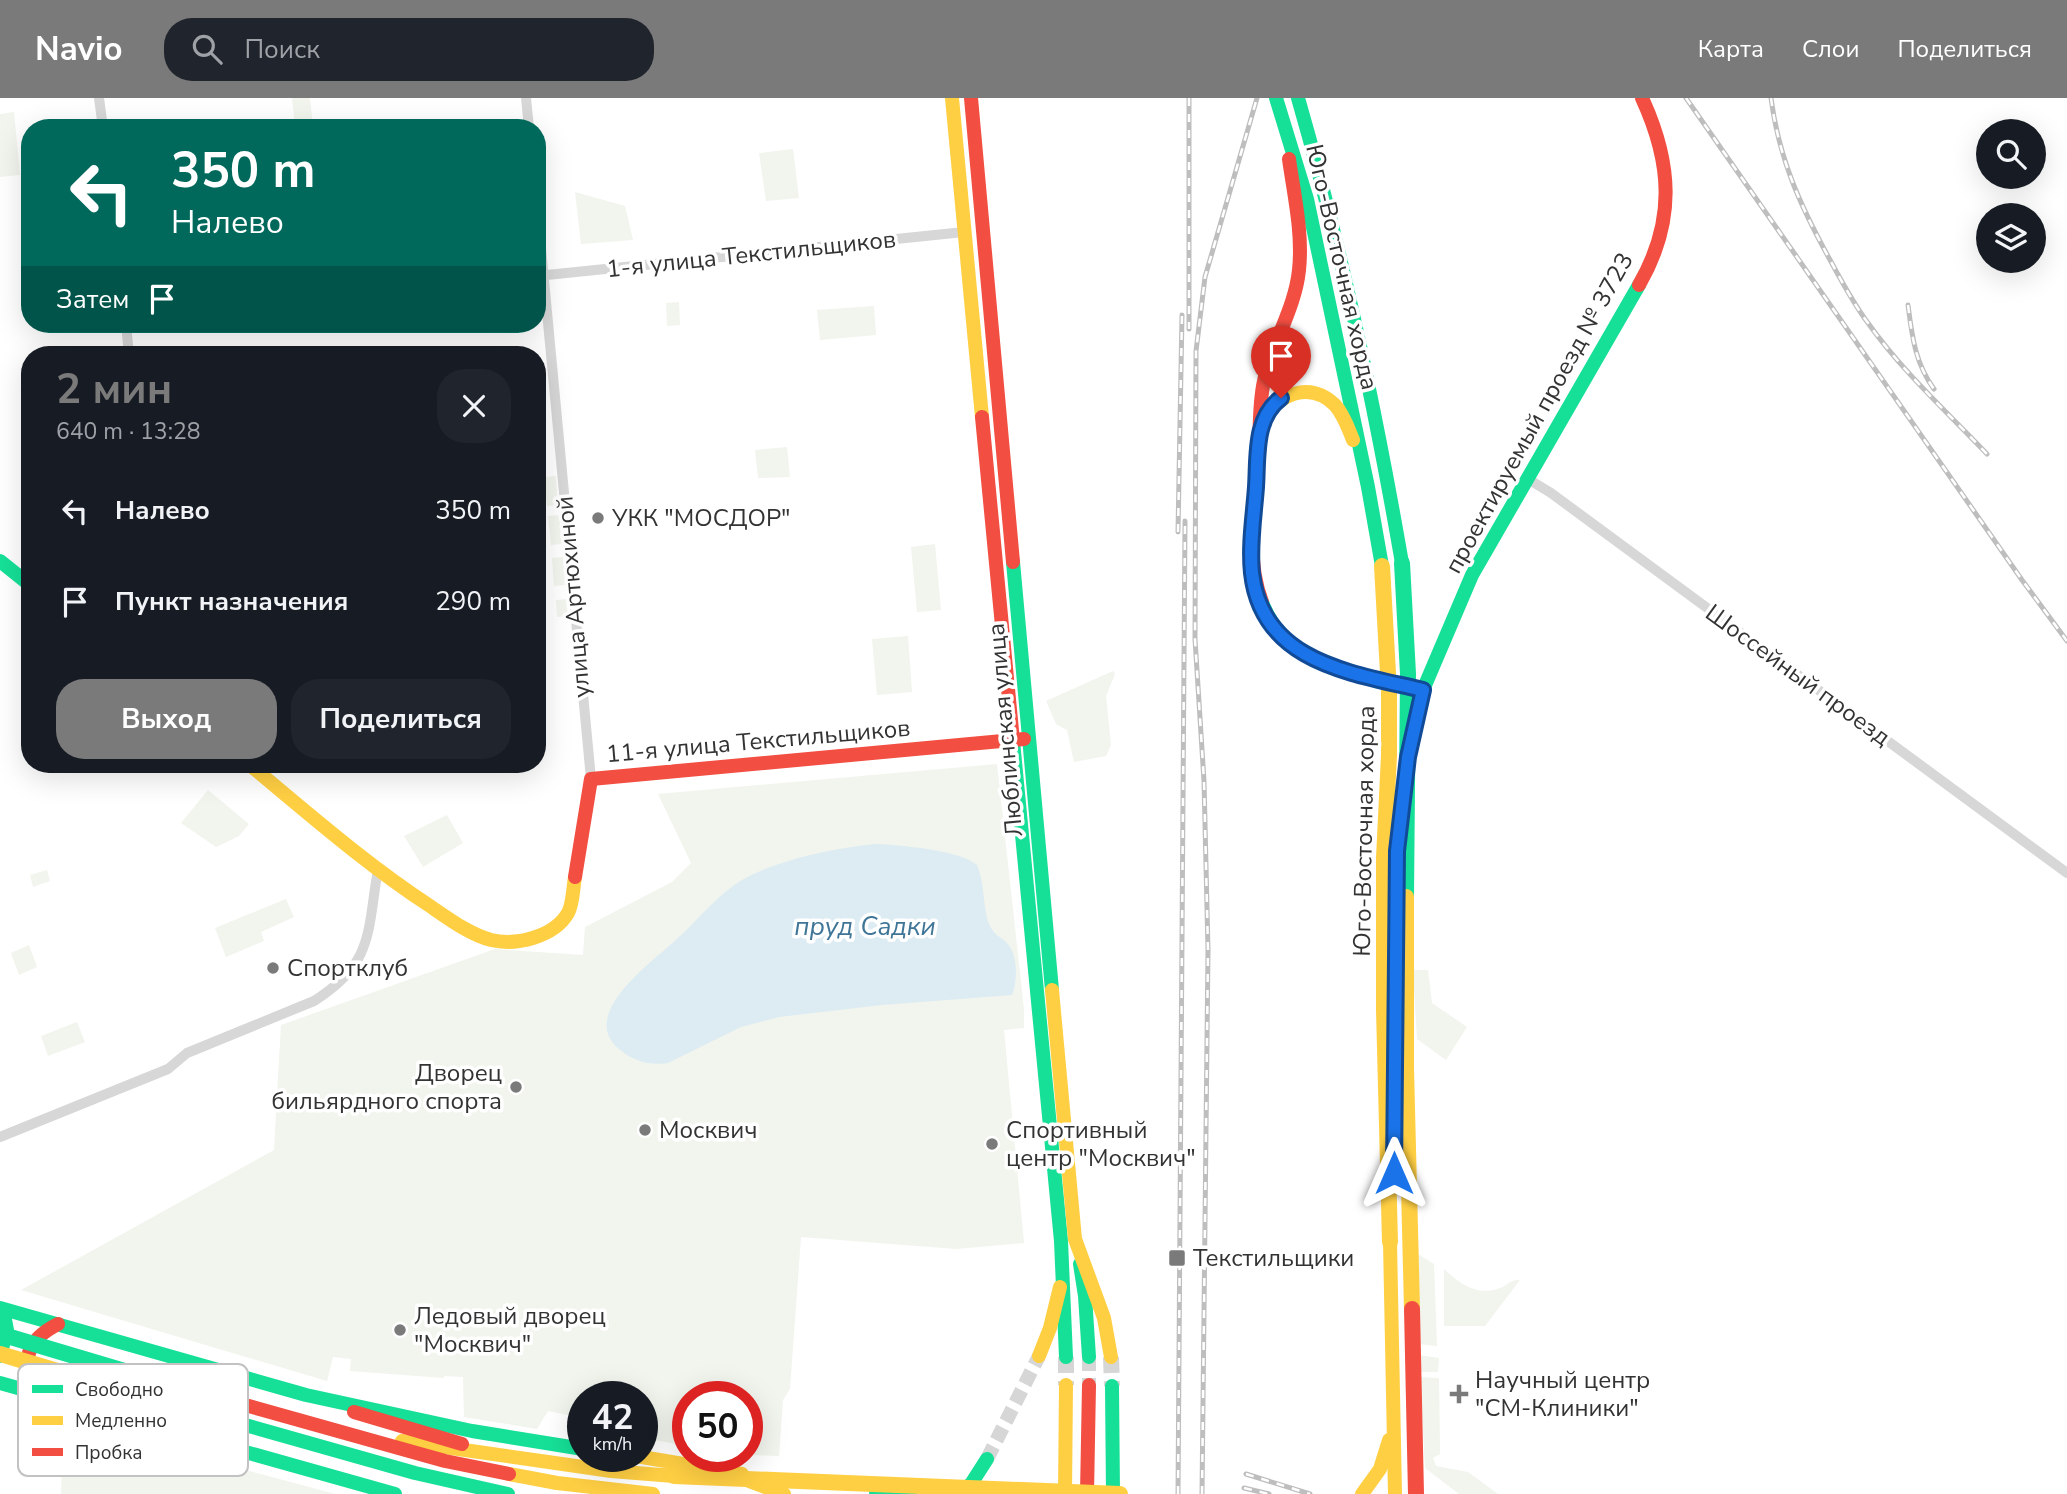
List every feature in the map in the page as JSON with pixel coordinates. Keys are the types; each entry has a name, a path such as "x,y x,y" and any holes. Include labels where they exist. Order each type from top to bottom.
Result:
{"main road":[{"name":"Люблинская улица","path":"952,98 964,232 1077,1248 1085,1296 1089,1357"},
{"name":"Люблинская улица","path":"971,98 1063,1273 1066,1357"},
{"name":"Юго-Восточная хорда","path":"1276,98 1307,199 1368,487 1382,566 1389,691 1384,858 1384,1010 1397,1489"},
{"name":"Юго-Восточная хорда","path":"1298,98 1326,196 1390,493 1402,563 1409,691 1405,1010 1416,1494"},
{"name":"проектируемый проезд № 3723","path":"1397,1489 1394,1256 1395,883 1401,804 1408,757 1423,690 1472,575 1646,274 1658,244 1667,204 1665,162 1660,135 1642,98"},
{"path":"1282,120 1300,239 1299,271 1292,301 1272,351 1263,383 1252,572 1255,590 1265,615 1277,632 1295,649 1317,662 1423,690"},
{"path":"1259,444 1262,421 1275,402 1295,392 1317,393 1336,405 1345,419 1368,487"},
{"path":"0,561 21,578"},
{"name":"11-я улица Текстильщиков","path":"260,773 378,869 426,904 487,939 507,942 531,938 557,925 569,912 591,779 1021,739"},
{"path":"1077,1248 1104,1318 1111,1357"},
{"path":"1039,1356 1050,1328 1063,1273"},
{"path":"31,1364 0,1355 7,1331 1,1309 198,1364"},
{"path":"28,1364 29,1351 37,1336 58,1324"},
{"path":"0,1334 101,1364"},
{"path":"248,1378 306,1395 373,1419 500,1453"},
{"path":"0,1383 18,1388"},
{"path":"1065,1494 1066,1385"},
{"path":"1087,1494 1089,1385"},
{"path":"345,1434 500,1453 611,1471 674,1476 1113,1491 1112,1386"},
{"path":"306,1395 472,1431 567,1446"},
{"path":"248,1406 422,1455 494,1471 557,1483 653,1494"},
{"path":"1362,1494 1373,1481 1384,1460 1394,1410"},
{"path":"248,1426 402,1469 509,1494"},
{"path":"248,1453 395,1494"},
{"path":"955,1494 971,1484 985,1463"},
{"path":"729,1472 784,1494"},
{"path":"730,1472 784,1484 911,1494"}],"street":[{"path":"99,98 102,119"},
{"path":"526,98 528,119"},
{"name":"1-я улица Текстильщиков","path":"546,274 964,232"},
{"name":"улица Артюхиной","path":"546,325 591,779"},
{"name":"Шоссейный проезд","path":"1528,479 1580,514 2067,873"},
{"path":"0,1137 168,1069 187,1053 314,1001 347,977 361,956 366,942 378,869"},
{"path":"985,1463 981,1480 986,1494"},
{"path":"1397,1489 1422,1494"}],"shaded area":[{"path":"292,98 310,98 312,119 294,119"},
{"path":"14,112 20,175 0,177 0,114"},
{"path":"793,149 799,198 766,201 759,153"},
{"path":"575,192 625,206 633,240 581,244"},
{"path":"679,302 680,325 667,326 666,303"},
{"path":"874,306 876,335 820,340 817,310"},
{"path":"787,447 790,477 758,478 755,450"},
{"path":"556,476 558,505 547,506 546,477"},
{"path":"559,515 562,544 551,545 548,516"},
{"path":"935,544 941,610 917,612 911,547"},
{"path":"563,557 565,585 554,586 552,558"},
{"path":"566,599 568,616 557,617 556,600"},
{"path":"908,636 912,692 877,695 872,639"},
{"path":"1113,671 1115,674 1106,696 1111,745 1106,756 1074,762 1067,730 1056,724 1046,701"},
{"name":"Москвич","path":"997,764 1024,1009 1024,1028 1004,1030 1024,1243 956,1249 801,1237 790,1389 783,1400 779,1456 763,1456 763,1381 672,1381 672,1443 658,1441 658,1381 567,1381 567,1415 548,1411 537,1429 464,1417 463,1377 350,1371 351,1359 333,1357 327,1381 21,1290 274,1150 281,1025 495,949 583,955 585,927 672,882 691,863 658,794"},
{"path":"208,790 249,824 239,836 216,847 181,823"},
{"path":"447,815 463,843 423,867 404,836"},
{"path":"47,870 50,881 33,887 30,875"},
{"path":"286,899 294,917 261,932 264,941 226,957 215,928"},
{"path":"29,945 37,967 19,975 11,953"},
{"path":"1413,970 1428,970 1432,1003 1467,1027 1446,1060 1417,1039"},
{"path":"77,1022 85,1042 48,1056 41,1036"},
{"path":"1418,1254 1434,1264 1437,1346 1418,1344"},
{"path":"1444,1269 1462,1284 1476,1290 1492,1290 1520,1280 1485,1326 1444,1326"},
{"path":"1418,1355 1439,1358 1438,1372 1419,1372"},
{"path":"1420,1377 1439,1378 1440,1454 1433,1458 1436,1466 1468,1472 1498,1494 1459,1494 1425,1468"},
{"path":"248,1471 335,1494 61,1494 62,1476 248,1476"}],"water":[{"name":"пруд Садки","path":"875,844 944,852 977,865 989,925 1013,952 1016,978 1012,995 882,1005 779,1017 741,1027 668,1063 642,1062 630,1057 619,1049 608,1035 607,1019 613,1004 625,988 725,892 742,880 772,866 842,848"}],"tunnel":[{"path":"987,1459 1039,1356"},
{"path":"1066,1357 1066,1385"},
{"path":"1089,1357 1089,1385"},
{"path":"1111,1357 1112,1386"}],"railway":[{"path":"1189,98 1189,329"},
{"path":"1202,1494 1208,950 1204,781 1195,639 1196,351 1205,277 1257,98"},
{"path":"1686,98 2067,641"},
{"path":"1771,98 1779,141 1792,181 1852,299 1895,358 1987,454"},
{"path":"1908,305 1918,359 1934,389"},
{"path":"1178,532 1182,315"},
{"path":"1178,1494 1185,521"},
{"path":"1246,1474 1310,1494"},
{"path":"1244,1488 1269,1494"}],"traffic: fast":[{"path":"1276,98 1307,199 1368,487 1382,566"},
{"path":"1298,98 1356,329 1402,563"},
{"path":"1413,738 1423,690 1472,575 1639,285"},
{"path":"0,561 21,578"},
{"path":"1013,562 1052,990"},
{"path":"1402,563 1408,674 1406,897"},
{"path":"1262,602 1273,624 1288,641 1306,654 1350,673 1419,689"},
{"path":"1013,741 1061,1241 1066,1357"},
{"path":"1394,1115 1395,894 1401,803"},
{"path":"1080,1264 1089,1357"},
{"path":"0,1308 197,1364"},
{"path":"0,1356 7,1330 3,1309"},
{"path":"0,1334 101,1364"},
{"path":"248,1379 306,1395 472,1431 567,1446"},
{"path":"0,1383 18,1388"},
{"path":"1112,1386 1113,1494"},
{"path":"248,1426 415,1473 508,1494"},
{"path":"248,1453 395,1494"},
{"path":"960,1492 971,1484 987,1459"},
{"path":"876,1492 911,1494"}],"traffic: slow":[{"path":"952,98 982,417"},
{"path":"1262,422 1268,412 1285,398 1305,392 1315,393 1335,405 1353,440"},
{"path":"1382,566 1389,691 1384,858 1384,1010 1390,1242"},
{"path":"260,773 406,890 467,930 491,940 512,942 534,938 554,928 570,909 575,877"},
{"path":"1406,897 1406,1068 1412,1309"},
{"path":"1052,990 1075,1239 1104,1318 1111,1357"},
{"path":"1390,1242 1395,1494"},
{"path":"1039,1356 1050,1328 1060,1287"},
{"path":"0,1354 34,1364"},
{"path":"1065,1494 1066,1385"},
{"path":"1362,1494 1380,1469 1389,1440"},
{"path":"402,1441 611,1471 674,1476"},
{"path":"658,1460 742,1474"},
{"path":"509,1474 557,1483 653,1494"},
{"path":"674,1476 1120,1494"},
{"path":"749,1481 784,1494"}],"traffic: jam":[{"path":"971,98 1013,562"},
{"path":"1639,285 1659,238 1666,192 1659,146 1642,98"},
{"path":"1262,602 1253,565 1252,546 1261,398 1268,367 1297,284 1300,256 1289,159"},
{"path":"982,417 1013,741"},
{"path":"575,877 591,779 1024,739"},
{"path":"1412,1309 1416,1494"},
{"path":"28,1364 29,1352 33,1345 47,1330 58,1324"},
{"path":"1087,1494 1089,1385"},
{"path":"248,1406 445,1461 509,1474"},
{"path":"354,1412 462,1444"}],"place":[{"name":"УКК \"МОСДОР\"","path":"598,518"},
{"name":"Спортклуб","path":"273,968"},
{"name":"Дворец бильярдного спорта","path":"516,1087"},
{"name":"Москвич","path":"645,1130"},
{"name":"Спортивный центр \"Москвич\"","path":"992,1144"},
{"name":"Текстильщики","path":"1177,1258"},
{"name":"Ледовый дворец \"Москвич\"","path":"400,1330"},
{"name":"Научный центр \"СМ-Клиники\"","path":"1459,1394"}],"route":[{"path":"1281,398 1270,408 1262,421 1257,471 1252,572 1255,590 1265,615 1277,632 1295,649 1317,662 1423,690 1408,757 1397,851 1394,1173"}]}
